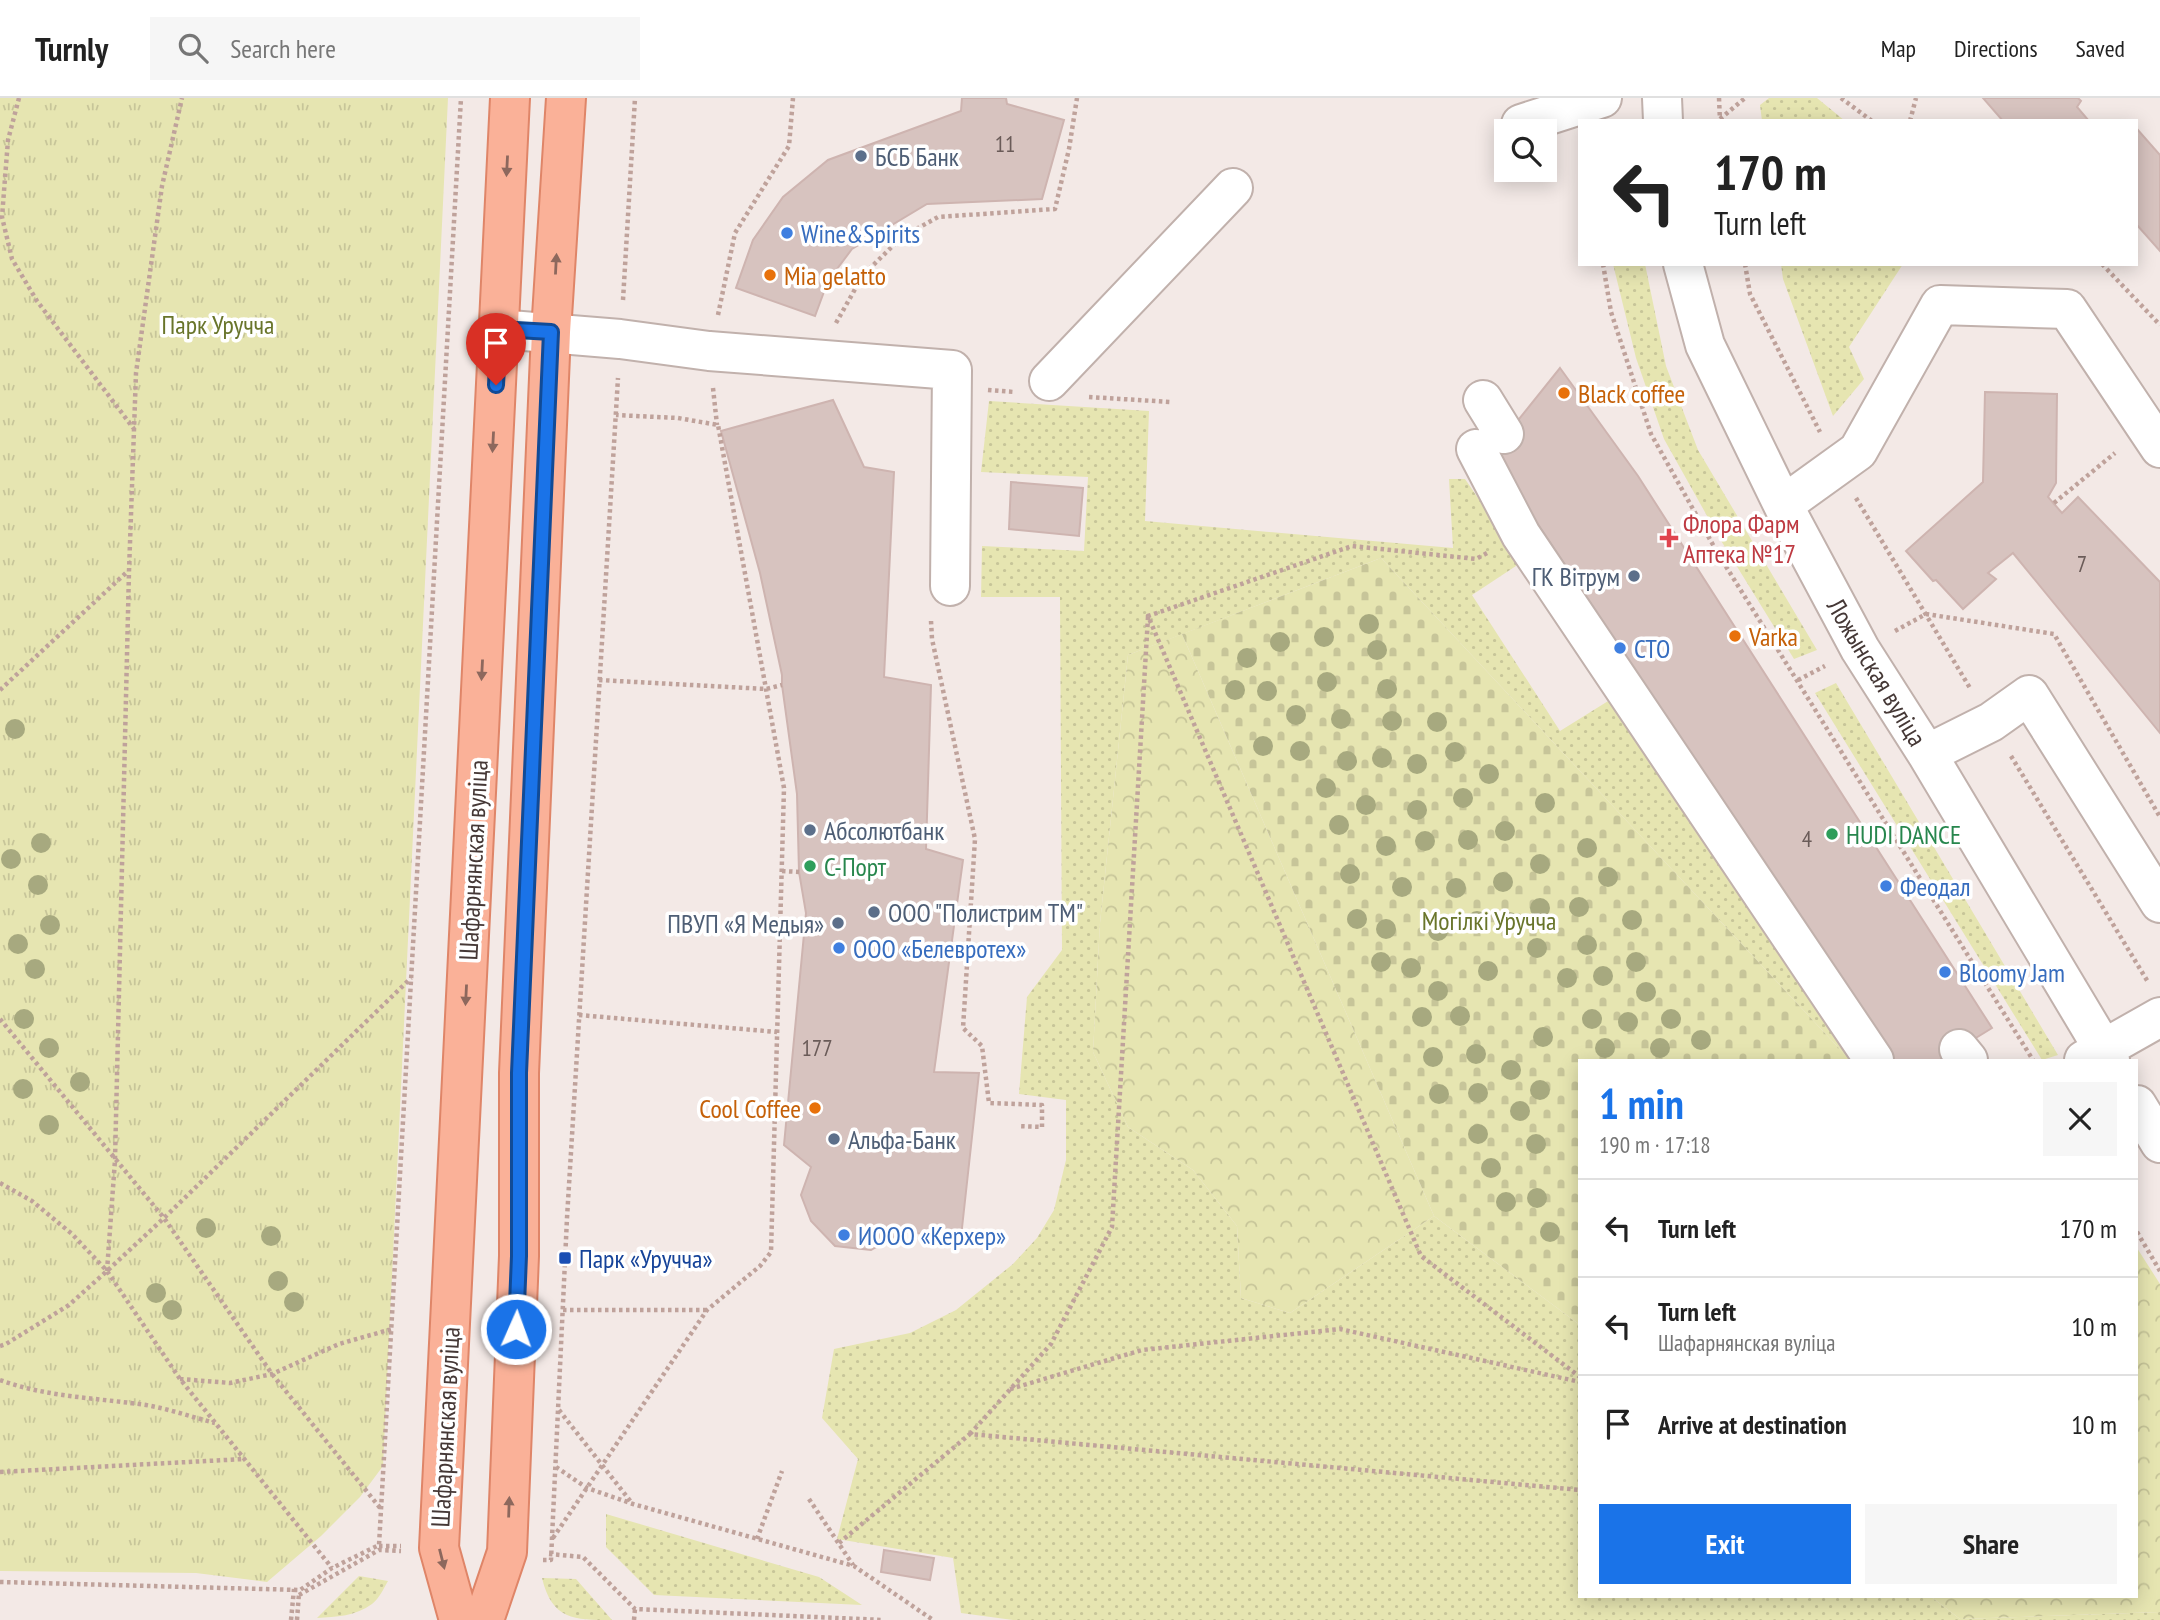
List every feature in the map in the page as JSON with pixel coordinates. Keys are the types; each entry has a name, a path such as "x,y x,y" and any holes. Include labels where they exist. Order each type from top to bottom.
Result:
{"main road":[{"name":"Шафарнянская вуліца","path":"459,1620 439,1548 510,98"},
{"name":"Шафарнянская вуліца","path":"484,1620 508,1552 519,1256 519,1073 551,332 566,98"}],"street":[{"path":"1662,98 1663,119"},
{"path":"1534,119 1576,102"},
{"path":"1049,381 1233,188"},
{"name":"Ложынская вуліца","path":"1684,266 1705,345 1783,505 1860,649 1927,754 2099,1057"},
{"path":"1783,505 1858,451 1940,305 2067,309 2153,438"},
{"path":"499,329 620,339 709,351 952,370 941,600"},
{"path":"1483,400 1490,442 1521,534 1873,1059"},
{"path":"1927,754 1991,722 2029,695 2160,903"},
{"path":"2099,1057 2157,1004"},
{"path":"2138,1107 2160,1143"}],"path":[{"path":"19,98 8,140 2,217 12,259 37,301 134,429"},
{"path":"107,1271 116,1160 136,373 160,200 182,98"},
{"path":"0,1581 298,1591 332,1568 379,1547 461,98"},
{"path":"635,98 579,1015 551,1554 583,1557 635,1609 883,1620"},
{"path":"552,1538 707,1310 760,1266 771,1252 784,788 718,425 709,351 735,233 789,146 793,98"},
{"path":"834,328 863,275 902,237 938,217 1055,209 1077,98"},
{"path":"1719,98 1720,119"},
{"path":"1721,119 1745,98"},
{"path":"1841,98 1869,119"},
{"path":"1911,119 1916,98"},
{"path":"1603,266 1611,312 1651,434 1717,552 2033,1059"},
{"path":"1745,266 1750,293 1837,467 2157,1004"},
{"path":"2104,266 2160,325"},
{"path":"718,312 731,315"},
{"path":"616,415 678,418 718,425"},
{"path":"2053,503 2153,438"},
{"path":"1148,616 1352,546 1476,559 1521,534"},
{"path":"0,690 129,571"},
{"path":"941,600 932,639 975,839 963,1028 982,1046 989,1103 1042,1105 1042,1127 1018,1126"},
{"path":"1148,616 1421,1256 1578,1378"},
{"path":"839,1543 970,1434 1051,1344 1112,1227 1148,616"},
{"path":"599,680 766,689 782,685"},
{"path":"782,871 799,872"},
{"path":"0,1346 69,1305 107,1271 164,1219 411,978"},
{"path":"579,1015 777,1032"},
{"path":"0,1019 164,1219 272,1374 381,1510"},
{"path":"0,1183 33,1201 72,1234 107,1271 180,1379 332,1568"},
{"path":"2138,1234 2160,1271"},
{"path":"563,1310 707,1310"},
{"path":"180,1379 230,1383 272,1374 339,1344 391,1329"},
{"path":"1009,1390 1142,1350 1340,1329 1578,1380"},
{"path":"0,1380 68,1396 149,1406 215,1423"},
{"path":"558,1409 633,1504"},
{"path":"970,1434 1578,1490"},
{"path":"0,1472 244,1459"},
{"path":"556,1466 587,1488 633,1504 854,1566 933,1620"},
{"path":"757,1539 782,1471"},
{"path":"809,1499 854,1566"},
{"path":"291,1620 298,1591"},
{"path":"297,1620 298,1591"},
{"path":"634,1620 635,1609"}],"green space":[{"name":"Парк Уручча","path":"0,98 448,98 383,1466 360,1497 321,1536 267,1582 196,1573 0,1571"},
{"path":"1769,98 1817,98 1843,119 1762,119 1760,105"},
{"path":"1613,266 1645,266 1666,366 1698,450 1817,650 1794,659 1720,539 1664,439 1636,358"},
{"path":"1781,266 1902,266 1849,347 1864,379 1833,416 1783,279"},
{"path":"989,401 1149,411 1145,521 1453,548 1449,479 1465,479 1522,562 1472,595 1560,731 1613,698 1860,1059 1849,1059 1381,558 1128,655 1100,923 1093,1052 1128,1127 1193,1170 1237,1226 1241,1298 1290,1313 1434,1216 1578,1324 1578,1598 1933,1598 1960,1619 2160,1612 2160,1620 1013,1620 961,1613 953,1558 837,1539 858,1459 822,1418 834,1349 910,1333 956,1310 1013,1264 1037,1238 1054,1210 1066,1160 1066,1100 1019,1094 1027,997 1062,950 1060,597 981,597 982,546 1084,551 1088,477 981,472"},
{"name":"Могілкі Уручча","path":"1381,558 1849,1059 1578,1059 1578,1324 1434,1216 1182,634"},
{"path":"1182,634 1434,1216 1290,1313 1241,1298 1237,1226 1193,1170 1128,1127 1093,1052 1100,923 1128,655"},
{"path":"1836,683 2058,1055 2041,1059 1815,693"},
{"path":"2138,1250 2160,1284 2160,1612 1960,1619 1933,1598 2138,1598"},
{"path":"606,1514 819,1577 862,1605 654,1595 606,1547"},
{"path":"359,1576 388,1581 377,1599 366,1608 346,1615 317,1618"},
{"path":"542,1578 576,1579 612,1620 566,1615 552,1602"}],"building":[{"path":"962,98 1006,98 1007,104 1064,120 1042,199 927,204 852,249 828,281 815,316 736,288 753,240 783,197 828,160 961,111"},
{"path":"1983,98 2078,98 2081,101 2077,107 2087,119 2001,119"},
{"path":"2138,130 2160,155 2160,251 2138,226"},
{"path":"1560,368 1638,476 1992,1028 1942,1059 1888,1059 1491,454"},
{"path":"1985,392 2057,394 2056,483 2048,497 2062,513 2078,497 2160,582 2160,733 2013,553 1988,573 1996,579 1963,609 1906,551 1983,482"},
{"path":"833,400 864,467 894,472 884,677 931,685 926,849 963,860 934,1072 979,1073 961,1237 903,1232 871,1250 835,1246 811,1221 801,1195 811,1167 784,1145 806,913 799,872 797,794 782,675 760,573 721,431"},
{"path":"1011,482 1083,488 1079,536 1009,529"},
{"path":"884,1550 934,1558 930,1580 881,1572"}],"place":[{"name":"БСБ Банк","path":"861,156"},
{"name":"Wine&Spirits","path":"787,233"},
{"name":"Mia gelatto","path":"770,275"},
{"name":"Black coffee","path":"1564,393"},
{"name":"Флора Фарм Аптека №17","path":"1669,538"},
{"name":"ГК Вітрум","path":"1634,576"},
{"name":"Varka","path":"1735,636"},
{"name":"СТО","path":"1620,648"},
{"name":"Абсолютбанк","path":"810,830"},
{"name":"HUDI DANCE","path":"1832,834"},
{"name":"С-Порт","path":"810,866"},
{"name":"Феодал","path":"1886,886"},
{"name":"ООО \"Полистрим ТМ\"","path":"874,912"},
{"name":"ПВУП «Я Медыя»","path":"838,923"},
{"name":"ООО «Белевротех»","path":"839,948"},
{"name":"Bloomy Jam","path":"1945,972"},
{"name":"Cool Coffee","path":"815,1108"},
{"name":"Альфа-Банк","path":"834,1139"},
{"name":"ИООО «Керхер»","path":"844,1235"},
{"name":"Парк «Уручча»","path":"565,1258"}],"route":[{"path":"496,385 499,329 551,332 519,1073 519,1256 516,1329"}]}
